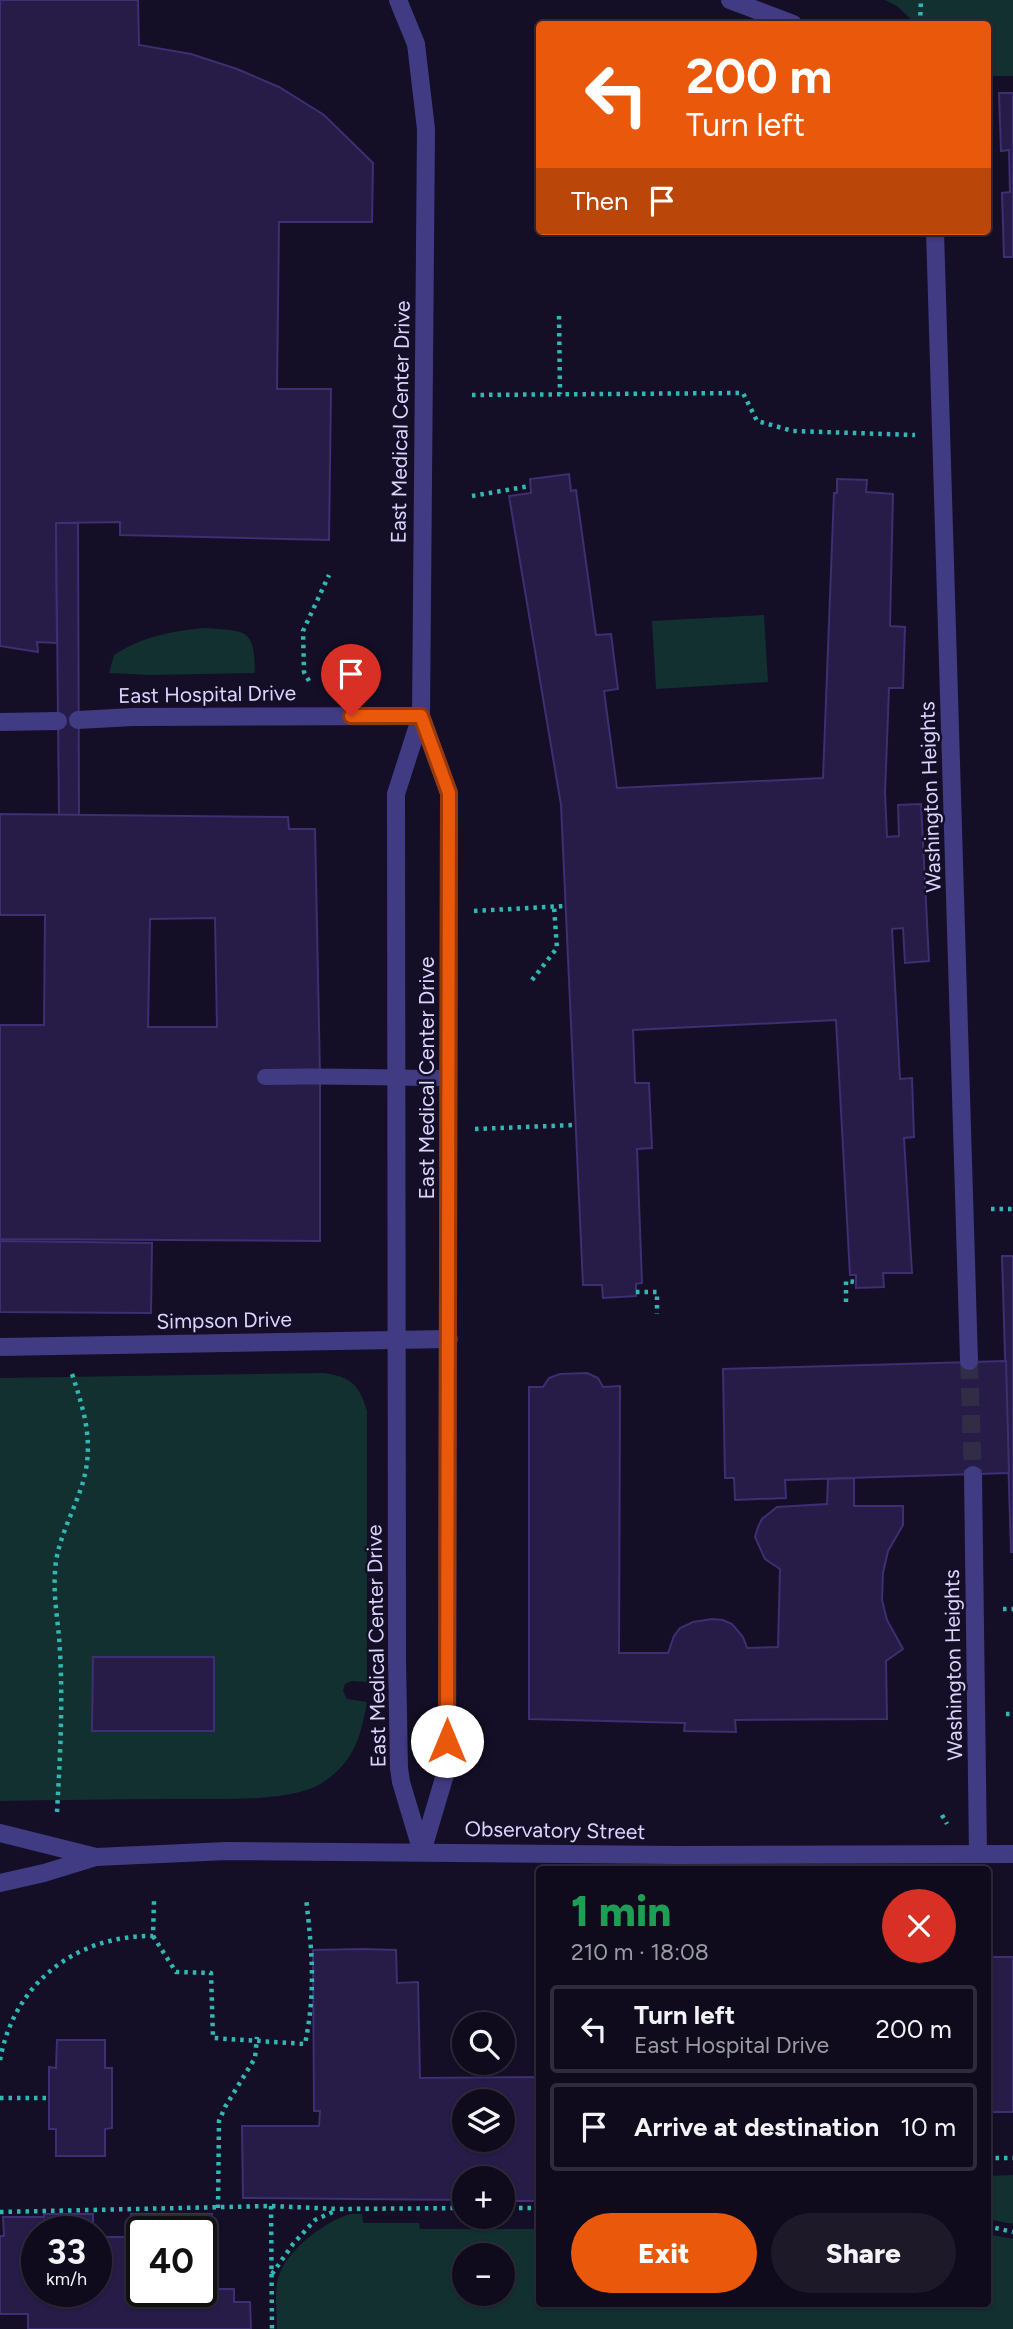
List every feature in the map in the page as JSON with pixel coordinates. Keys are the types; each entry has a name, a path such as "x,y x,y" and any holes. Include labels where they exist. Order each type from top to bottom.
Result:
{"street":[{"name":"East Medical Center Drive","path":"398,0 416,44 426,129 421,716 396,794 399,1768 422,1852"},
{"path":"730,0 785,21"},
{"name":"Washington Heights","path":"935,235 969,1361"},
{"name":"East Medical Center Drive","path":"421,716 449,793 447,1768 422,1852"},
{"name":"East Hospital Drive","path":"78,720 132,717 421,716"},
{"path":"0,722 58,721"},
{"name":"Simpson Drive","path":"0,1347 449,1339"},
{"name":"Washington Heights","path":"973,1475 978,1854"},
{"name":"Observatory Street","path":"0,1833 96,1857"},
{"name":"Observatory Street","path":"0,1883 96,1857 227,1851 678,1855 1013,1854"}],"lane":[{"path":"265,1077 320,1075 449,1078"}],"path":[{"path":"920,21 921,0"},
{"path":"559,316 560,394"},
{"path":"472,394 743,393 757,421 793,431 915,435"},
{"path":"472,496 530,486"},
{"path":"309,681 304,672 303,631 329,575"},
{"path":"470,912 565,906"},
{"path":"531,980 557,948 554,907"},
{"path":"471,1129 575,1125"},
{"path":"991,1209 1013,1209"},
{"path":"846,1302 846,1282 856,1282"},
{"path":"636,1292 657,1292 657,1314"},
{"path":"57,1812 60,1652 55,1570 60,1543 82,1487 89,1448 85,1414 70,1367"},
{"path":"1003,1609 1013,1609"},
{"path":"1006,1714 1013,1714"},
{"path":"942,1815 947,1824"},
{"path":"154,1901 153,1937 177,1972 211,1973 213,2038 305,2044 312,2010 313,1956 306,1898"},
{"path":"0,2060 10,2026 28,1993 44,1975 62,1961 103,1943 124,1938 153,1937"},
{"path":"218,2208 219,2121 254,2058 256,2040"},
{"path":"0,2098 49,2098"},
{"path":"991,2158 1013,2158"},
{"path":"271,2206 272,2329"},
{"path":"0,2212 271,2206 338,2209 452,2208"},
{"path":"515,2208 536,2208"},
{"path":"272,2274 293,2244 315,2220 338,2209"},
{"path":"991,2227 1013,2232"}],"green space":[{"path":"885,0 1013,0 1013,76 991,76 991,21 913,21 897,6"},
{"path":"764,615 768,682 656,689 652,621"},
{"path":"205,628 230,630 245,635 253,647 255,673 109,673 114,655 135,644 169,633"},
{"path":"324,1373 353,1383 361,1394 367,1411 367,1682 352,1681 345,1684 343,1691 347,1699 367,1702 359,1737 349,1758 333,1775 308,1790 270,1797 0,1801 0,1378"},
{"path":"1013,2175 1013,2224 991,2220 991,2176"},
{"path":"350,2214 362,2214 363,2223 419,2223 420,2229 536,2229 536,2307 991,2307 991,2235 1013,2239 1013,2329 277,2329 276,2291 282,2268 297,2248 318,2231"}],"building":[{"path":"0,0 138,0 139,45 191,54 237,69 279,87 324,115 373,163 372,222 279,222 277,389 331,389 329,540 120,535 120,522 56,523 57,643 37,642 38,652 0,646"},
{"path":"999,93 1013,93 1013,257 1004,257 1002,193 1010,192 1009,150 1001,151"},
{"path":"569,474 571,491 576,490 596,635 611,634 618,689 604,691 617,788 823,778 834,493 837,493 837,479 867,480 866,492 893,494 890,626 905,627 903,688 889,688 885,793 887,837 899,836 898,805 921,804 929,961 905,963 903,928 892,929 900,1079 912,1078 914,1137 904,1138 912,1273 883,1273 884,1287 856,1288 856,1275 850,1275 836,1020 633,1030 635,1083 649,1083 652,1148 637,1149 642,1283 636,1284 636,1296 603,1298 602,1285 583,1285 561,805 509,496 531,493 530,479"},
{"path":"56,523 78,523 79,815 59,815"},
{"path":"0,814 288,817 289,829 315,829 320,1241 0,1239 0,1025 44,1025 45,915 0,915","holes":["215,918 217,1027 148,1027 150,919"]},
{"path":"0,1241 152,1243 151,1313 0,1312"},
{"path":"1002,1256 1013,1256 1013,1552 1011,1552"},
{"path":"1006,1361 1009,1473 785,1480 786,1498 735,1500 734,1478 725,1478 723,1369"},
{"path":"587,1373 598,1378 603,1387 620,1386 619,1653 668,1653 680,1628 693,1622 712,1619 732,1624 743,1637 747,1648 778,1647 780,1569 765,1559 755,1537 758,1527 762,1519 777,1507 827,1504 828,1479 854,1478 854,1506 903,1506 903,1525 888,1551 883,1573 882,1600 887,1620 903,1649 886,1661 887,1719 735,1720 736,1732 684,1731 685,1723 529,1719 529,1387 543,1387 549,1378 560,1374"},
{"path":"93,1657 214,1657 214,1731 92,1731"},
{"path":"313,1950 396,1950 397,1983 418,1982 420,2078 536,2077 536,2201 515,2201 515,2166 452,2166 452,2200 243,2198 242,2126 319,2126 320,2111 314,2111"},
{"path":"991,1957 1013,1957 1013,2112 991,2112"},
{"path":"57,2040 105,2040 105,2068 112,2068 112,2128 105,2129 105,2156 56,2156 56,2129 49,2129 49,2067 56,2068"},
{"path":"44,2214 93,2216 44,2216"},
{"path":"131,2214 212,2216 131,2216"},
{"path":"3,2217 21,2217 21,2307 112,2307 112,2237 126,2237 126,2307 217,2307 217,2289 234,2289 234,2302 250,2302 251,2329 28,2329 28,2314 0,2314 0,2236 4,2236"}],"tunnel":[{"path":"969,1361 973,1475"}],"route":[{"path":"351,716 421,716 449,793 447,1741"}]}
